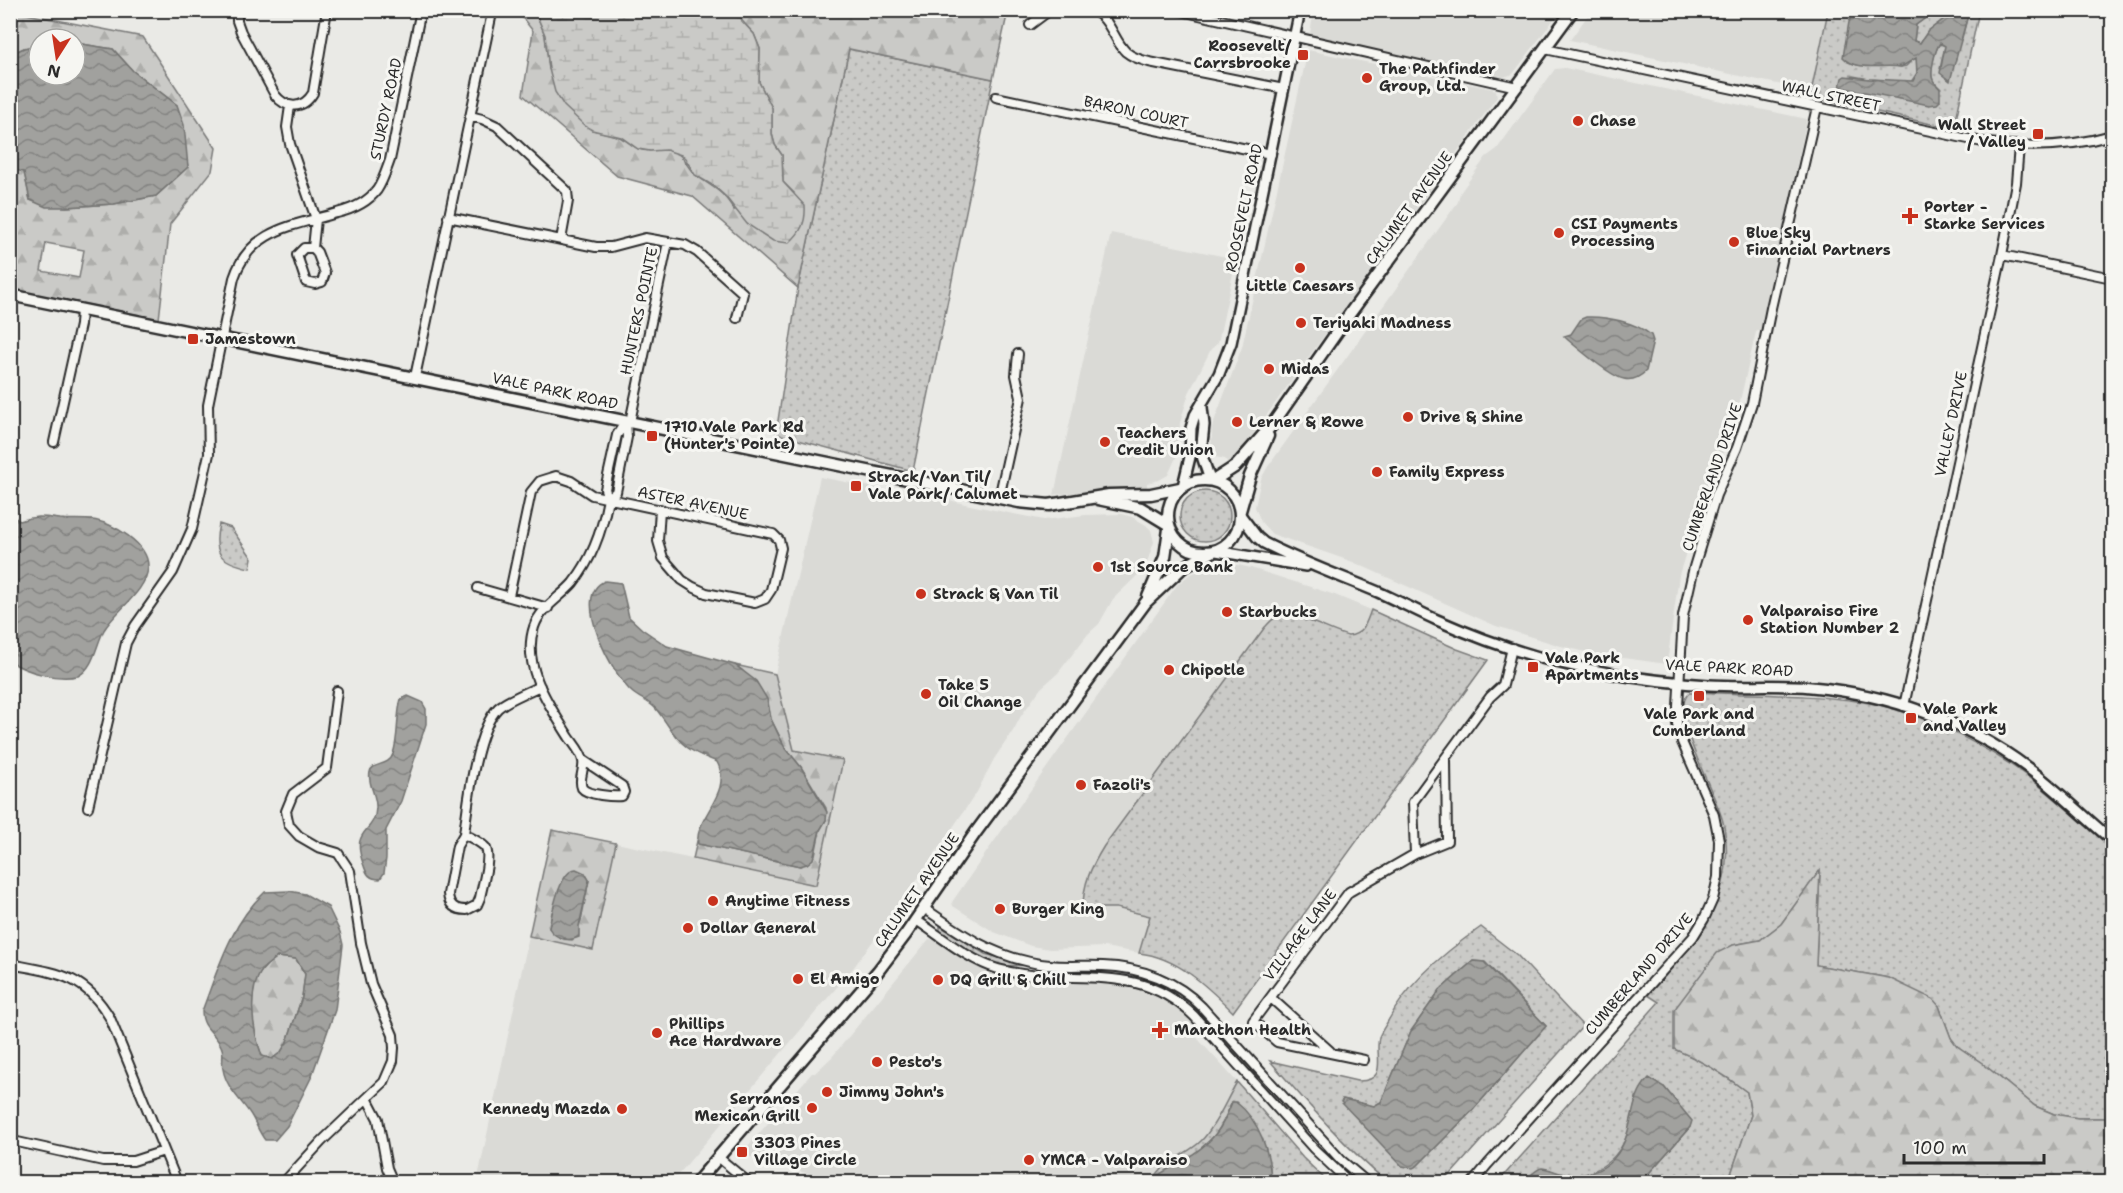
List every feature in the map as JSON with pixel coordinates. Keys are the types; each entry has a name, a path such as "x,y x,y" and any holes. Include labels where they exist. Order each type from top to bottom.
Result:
{"main road":[{"name":"CALUMET AVENUE","path":"1211,480 1236,466 1272,425 1351,312 1574,10"},
{"name":"VALE PARK ROAD","path":"10,295 415,376 999,498 1041,504 1109,495 1151,494 1182,487"},
{"name":"CALUMET AVENUE","path":"1241,514 1250,476 1272,425"},
{"path":"1211,480 1229,490 1241,514 1238,529 1226,546 1214,552 1200,552 1178,542 1169,526 1169,506 1182,487 1195,481 1211,480"},
{"name":"VALE PARK ROAD","path":"1095,498 1141,508 1169,526"},
{"name":"CALUMET AVENUE","path":"1146,602 1165,557 1169,526"},
{"name":"CALUMET AVENUE","path":"697,1182 878,971 976,832 1146,602 1182,568 1214,552"}],"street":[{"path":"237,10 237,21 241,32 274,95 281,103 290,106 300,106 309,100 313,93 327,10"},
{"name":"STURDY ROAD","path":"88,807 126,643 135,626 173,572 192,529 209,454 208,405 238,264 247,251 270,233 353,209 377,190 385,176 421,10"},
{"path":"1030,25 1050,10"},
{"path":"1091,10 1102,16 1126,52 1137,58 1284,89"},
{"path":"1177,10 1517,87"},
{"name":"ROOSEVELT ROAD","path":"1182,487 1190,457 1191,428 1195,415 1202,407 1222,367 1231,343 1300,10"},
{"path":"415,376 492,13"},
{"name":"WALL STREET","path":"1545,49 1962,138 2019,146 2052,146 2112,135"},
{"name":"BARON COURT","path":"996,97 1271,154"},
{"path":"290,106 287,127 290,144 316,219 313,248 317,252 325,273 322,282 315,284 306,282 297,261 297,255 304,248 313,248"},
{"name":"CUMBERLAND DRIVE","path":"1473,1182 1693,937 1713,899 1718,877 1719,840 1711,807 1679,733 1676,715 1683,616 1694,567 1716,495 1737,448 1752,403 1771,308 1817,107"},
{"path":"470,116 497,126 567,191 568,201 561,240"},
{"name":"VALLEY DRIVE","path":"1904,706 2002,255 2016,183 2019,146"},
{"name":"HUNTERS POINTE","path":"448,216 602,248 645,238 685,245 697,252 743,293 737,318"},
{"name":"HUNTERS POINTE","path":"583,760 549,706 533,671 531,646 534,626 572,584 585,566 597,540 608,498 605,489 617,435 628,421 668,242"},
{"path":"2002,255 2112,278"},
{"path":"54,442 80,325 81,309"},
{"path":"999,498 1021,398 1016,375 1018,354"},
{"name":"ROOSEVELT ROAD","path":"1202,407 1204,425 1202,453 1211,480"},
{"name":"ASTER AVENUE","path":"510,596 531,492 537,483 550,477 561,477 587,492 608,498 660,508 773,534 779,540 781,548 771,590 765,599 755,603 706,593 682,580 663,558 658,541 660,508"},
{"name":"VALE PARK ROAD","path":"1241,514 1264,543 1319,569 1380,593 1437,620 1512,648 1574,666 1620,675 1709,685 1808,687 1861,694 1904,706 1960,727 2013,758 2054,789 2112,840"},
{"name":"VALE PARK ROAD","path":"1214,552 1319,569"},
{"path":"478,588 548,608"},
{"path":"1415,854 1413,802 1490,697 1503,685 1512,648"},
{"path":"464,834 482,844 488,856 480,898 477,905 466,910 454,908 448,902 447,894 457,846 464,834 480,745 488,724 499,708 540,686"},
{"path":"284,1182 322,1141 384,1082 393,1061 394,1042 389,1022 371,984 361,943 350,871 338,853 318,847 299,836 289,825 286,811 293,794 327,768 337,691"},
{"path":"583,760 622,786 624,792 622,796 587,792 581,782 583,760"},
{"name":"VILLAGE LANE","path":"1364,1060 1277,1042 1253,1021 1349,892 1415,854 1448,840 1446,760"},
{"path":"924,908 968,938 998,953 1052,966 1132,969 1154,976 1182,991 1199,1004 1341,1160 1366,1182"},
{"path":"916,920 963,952 998,969 1038,976 1092,976 1123,979 1177,1001 1199,1022 1314,1149 1349,1182"},
{"path":"10,964 54,972 72,979 82,984 100,1000 110,1018 177,1182"},
{"name":"VILLAGE LANE","path":"1270,998 1332,1052"},
{"path":"368,1098 378,1119 387,1168 393,1182"},
{"path":"13,1141 103,1161 133,1161 164,1151"},
{"path":"718,1157 748,1182"},
{"name":"CUMBERLAND DRIVE","path":"1467,1182 1488,1164"}],"shaded area":[{"path":"1314,10 1560,11 1513,74 1504,77 1313,36 1310,33"},
{"path":"1591,11 1828,11 1811,91 1570,40"},
{"path":"1308,50 1493,89 1496,90 1497,97 1242,449 1228,463 1225,459 1211,456 1212,427 1242,347"},
{"path":"1565,68 1807,119 1762,329 1756,332 1733,431 1703,496 1679,575 1667,664 1594,654 1496,626 1353,562 1272,534 1261,522 1255,507 1261,479 1267,468 1458,202 1460,193 1486,157 1497,149 1555,69"},
{"path":"1111,233 1236,259 1218,343 1211,349 1189,393 1180,423 1178,453 1168,475 1147,483 1147,489 1102,489 1054,495"},
{"path":"820,477 906,494 913,491 1044,520 1085,515 1122,514 1146,525 1151,530 1154,542 1145,568 1113,599 1099,624 1088,634 1058,673 1041,688 1021,716 994,759 977,792 854,967 672,1182 477,1182 529,936 593,950 616,843 816,885 794,750 775,674"},
{"path":"1215,564 1251,568 1335,595 1371,610 1363,630 1356,635 1265,627 1104,846 1093,863 1083,908 1116,908 1150,916 1139,953 1104,947 1050,949 1031,946 994,932 953,906 952,902 988,850 1177,585 1189,575"},
{"path":"929,939 939,941 973,964 1010,979 1045,984 1110,981 1143,989 1181,1009 1191,1021 1190,1030 1237,1082 1211,1129 1188,1152 1164,1165 1153,1182 836,1182 741,1154 812,1073 815,1073 832,1057"}],"green space":[{"path":"11,11 143,37 216,148 212,171 170,224 159,319 11,289 11,169 24,171 30,200 66,207 114,204 156,196 188,167 177,105 133,71 113,49 87,45 87,27 27,27 27,47 11,54","holes":["46,243 84,250 79,278 41,271"]},
{"path":"517,11 535,11 545,35 549,69 592,130 616,136 642,150 667,150 678,154 693,172 722,194 734,210 794,193 783,182 782,155 775,145 772,134 772,108 759,82 760,49 754,34 742,21 739,11 1008,11 993,79 849,49 798,288 692,196 617,176 523,95 533,31"},
{"path":"535,11 739,11 742,21 754,34 760,49 759,82 772,108 772,134 775,145 782,155 783,182 805,206 804,222 797,235 789,243 773,241 747,224 725,196 714,186 695,175 681,155 666,150 638,149 621,137 585,126 564,106 555,92 549,69 545,35"},
{"path":"1828,11 1854,11 1848,62 1857,65 1901,67 1906,66 1914,58 1917,60 1917,73 1911,82 1853,76 1842,78 1940,88 1933,81 1932,76 1933,61 1938,46 1940,43 1945,46 1940,69 1962,38 1969,11 1979,11 1954,129 1810,97"},
{"path":"1935,11 1955,11 1928,31 1920,43 1914,41 1916,25"},
{"path":"849,49 993,79 913,471 776,434 798,288"},
{"path":"1200,491 1210,491 1223,498 1230,511 1230,521 1223,534 1210,541 1200,541 1191,537 1184,530 1180,521 1180,511 1184,502 1191,495"},
{"path":"219,524 231,528 252,558 250,568 232,563 221,555 217,543"},
{"path":"1371,610 1457,649 1488,660 1233,1012 1213,992 1179,967 1166,960 1139,953 1150,916 1116,908 1083,908 1084,891 1089,876 1104,846 1271,621 1283,616 1292,616 1348,636 1361,630"},
{"path":"735,665 775,674 794,750 843,760 816,885 693,859 697,841 699,844 800,866 815,855 820,830 826,820 826,808 801,767 786,749 771,719 768,702 742,670"},
{"path":"1689,693 1834,698 1901,711 1940,726 2010,764 2037,783 2112,848 2112,1118 2078,1118 2054,1114 2035,1106 1957,1046 1951,1038 1939,1006 1889,978 1816,965 1820,871 1781,924 1760,940 1733,945 1674,1049 1712,1068 1747,1092 1751,1115 1730,1177 1725,1182 1641,1182 1690,1127 1691,1121 1664,1087 1636,1097 1625,1141 1604,1165 1577,1176 1543,1169 1524,1182 1498,1182 1659,1002 1648,995 1696,938 1719,897 1725,874 1727,849 1719,809 1684,718 1684,703"},
{"path":"552,830 616,843 593,950 529,936","holes":["585,873 589,880 581,921 572,940 560,938 549,928 552,912"]},
{"path":"1820,870 1816,965 1889,978 1933,999 1939,1006 1951,1038 1957,1046 2035,1106 2054,1114 2078,1118 2112,1118 2112,1182 1725,1182 1730,1177 1751,1115 1747,1092 1712,1068 1674,1049 1674,1010 1717,953 1733,945 1760,940 1781,924"},
{"path":"940,926 985,954 1033,966 1003,966 991,963 968,951 940,931"},
{"path":"1481,927 1517,955 1583,1026 1444,1182 1387,1182 1341,1139 1270,1061 1357,1081 1374,1077 1378,1066 1379,1037 1396,1007 1429,968","holes":["1473,961 1485,962 1546,1026 1473,1110 1417,1166 1343,1099 1374,1106 1381,1102 1411,1031 1440,990"]},
{"path":"277,957 296,959 305,974 302,997 287,1042 281,1052 272,1059 262,1056 258,1046 253,1022 252,997 259,975"},
{"path":"1250,1070 1262,1077 1343,1166 1361,1182 1351,1177 1322,1150"},
{"path":"1237,1082 1303,1158 1328,1182 1271,1182 1270,1166 1232,1102 1214,1137 1192,1156 1158,1176 1156,1182 1153,1182 1162,1168 1202,1140 1217,1119"}],"water":[{"path":"1854,11 1935,11 1916,25 1914,41 1920,43 1928,31 1955,11 1969,11 1950,81 1940,73 1945,46 1940,43 1936,50 1932,77 1940,89 1940,101 1937,104 1929,105 1840,87 1842,78 1845,76 1913,81 1917,73 1916,58 1901,67 1863,66 1849,62 1843,57 1849,22"},
{"path":"87,45 113,49 133,71 177,105 184,125 188,167 156,196 114,204 66,207 46,207 30,200 24,172 11,169 11,54 27,47 27,87 87,87"},
{"path":"1586,317 1620,321 1651,335 1653,341 1646,371 1633,379 1618,377 1568,340 1564,336 1571,334 1581,319"},
{"path":"11,515 20,521 40,517 100,522 128,536 147,558 148,567 142,584 104,630 88,668 78,676 43,675 11,662"},
{"path":"605,581 621,583 629,617 667,646 735,665 756,681 767,699 771,719 784,746 801,767 827,812 813,859 807,864 800,866 698,844 698,834 721,784 721,773 717,762 694,752 682,743 656,709 633,693 615,670 598,636 591,602 595,589"},
{"path":"408,696 422,702 426,709 426,724 401,801 386,830 384,873 380,879 377,879 366,872 359,844 364,832 375,817 375,799 369,776 371,769 388,761 393,754 401,699"},
{"path":"576,869 585,873 589,880 579,926 579,937 567,939 558,937 549,928 561,885 565,877"},
{"path":"289,891 305,894 328,907 340,932 343,945 335,1010 311,1078 287,1126 275,1140 265,1140 251,1115 230,1087 223,1069 222,1049 206,1026 202,1011 234,932 253,904 265,892","holes":["277,957 296,959 305,974 302,997 287,1042 281,1052 272,1059 262,1056 256,1035 253,1010 255,985 266,966"]},
{"path":"1473,961 1484,962 1546,1026 1473,1110 1417,1166 1413,1168 1402,1166 1341,1102 1343,1099 1374,1106 1381,1102 1411,1031 1440,990"},
{"path":"1649,1078 1664,1087 1692,1121 1690,1127 1641,1182 1524,1182 1542,1168 1579,1175 1608,1164 1624,1143 1637,1098"},
{"path":"1232,1102 1236,1102 1251,1118 1262,1138 1271,1182 1156,1182 1157,1176 1190,1156 1211,1139 1222,1125"}],"place":[{"name":"Roosevelt/ Carrsbrooke","path":"1303,55"},
{"name":"The Pathfinder Group, Ltd.","path":"1367,78"},
{"name":"Chase","path":"1578,121"},
{"name":"Wall Street / Valley","path":"2038,134"},
{"name":"Porter - Starke Services","path":"1910,216"},
{"name":"CSI Payments Processing","path":"1559,233"},
{"name":"Blue Sky Financial Partners","path":"1734,242"},
{"name":"Little Caesars","path":"1300,268"},
{"name":"Teriyaki Madness","path":"1301,323"},
{"name":"Jamestown","path":"193,339"},
{"name":"Midas","path":"1269,369"},
{"name":"Drive & Shine","path":"1408,417"},
{"name":"Lerner & Rowe","path":"1237,422"},
{"name":"1710 Vale Park Rd (Hunter's Pointe)","path":"652,436"},
{"name":"Teachers Credit Union","path":"1105,442"},
{"name":"Family Express","path":"1377,472"},
{"name":"Strack/ Van Til/ Vale Park/ Calumet","path":"856,486"},
{"name":"1st Source Bank","path":"1098,567"},
{"name":"Strack & Van Til","path":"921,594"},
{"name":"Starbucks","path":"1227,612"},
{"name":"Valparaiso Fire Station Number 2","path":"1748,620"},
{"name":"Vale Park Apartments","path":"1533,667"},
{"name":"Chipotle","path":"1169,670"},
{"name":"Take 5 Oil Change","path":"926,694"},
{"name":"Vale Park and Cumberland","path":"1699,696"},
{"name":"Vale Park and Valley","path":"1911,718"},
{"name":"Fazoli's","path":"1081,785"},
{"name":"Anytime Fitness","path":"713,901"},
{"name":"Burger King","path":"1000,909"},
{"name":"Dollar General","path":"688,928"},
{"name":"El Amigo","path":"798,979"},
{"name":"DQ Grill & Chill","path":"938,980"},
{"name":"Marathon Health","path":"1160,1030"},
{"name":"Phillips Ace Hardware","path":"657,1033"},
{"name":"Pesto's","path":"877,1062"},
{"name":"Jimmy John's","path":"827,1092"},
{"name":"Serranos Mexican Grill","path":"812,1108"},
{"name":"Kennedy Mazda","path":"622,1109"},
{"name":"3303 Pines Village Circle","path":"742,1152"},
{"name":"YMCA - Valparaiso","path":"1029,1160"}]}
